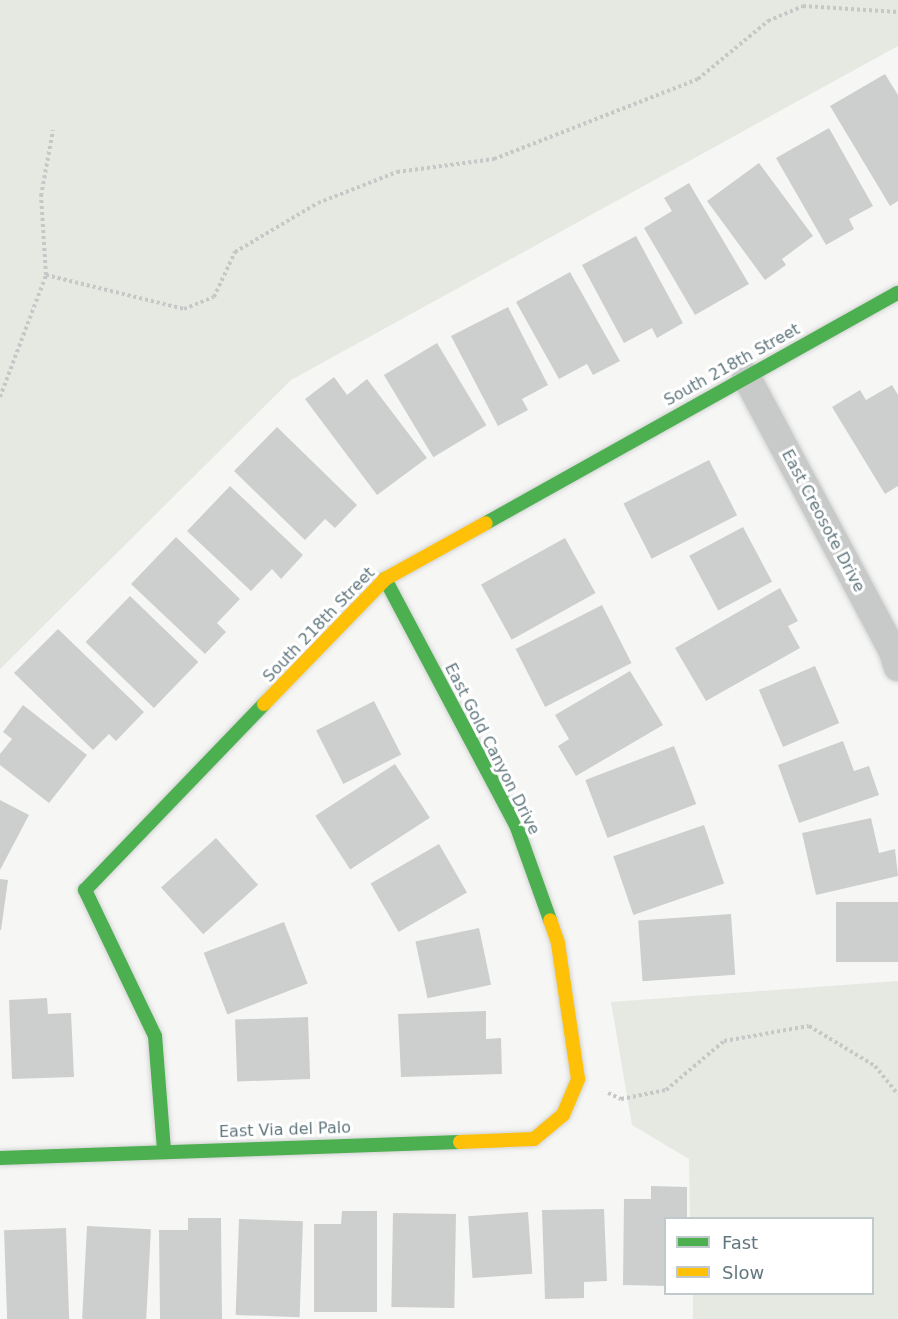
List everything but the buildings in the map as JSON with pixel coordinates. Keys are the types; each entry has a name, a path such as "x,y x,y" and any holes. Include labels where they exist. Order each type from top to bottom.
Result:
{"street":[{"name":"South 218th Street","path":"164,1150 154,1036 85,890 386,579 898,293"},
{"name":"East Creosote Drive","path":"746,376 892,649 898,667"},
{"name":"East Gold Canyon Drive","path":"386,579 516,825 558,943 578,1079"},
{"name":"East Via del Palo","path":"0,1158 164,1150 534,1139 563,1115 578,1079"}],"path":[{"path":"46,275 184,309 214,297 235,252 318,203 397,172 494,159 698,79 768,21 803,6 898,12"},
{"path":"0,397 46,275 41,196 53,130"},
{"path":"578,1079 621,1099 666,1090 724,1041 809,1026 875,1066 898,1094"}],"shaded area":[{"path":"0,0 898,0 898,46 291,380 0,669"},
{"path":"898,981 898,1319 693,1319 693,1295 874,1295 874,1217 690,1217 689,1159 632,1125 611,1002"}],"traffic: fast":[{"path":"486,523 898,293"},
{"path":"385,579 516,825 550,920"},
{"path":"164,1150 155,1036 85,890 264,704"},
{"path":"0,1158 460,1142"}],"traffic: slow":[{"path":"264,704 385,579 486,523"},
{"path":"460,1142 534,1139 563,1115 578,1079 558,943 550,920"}]}
